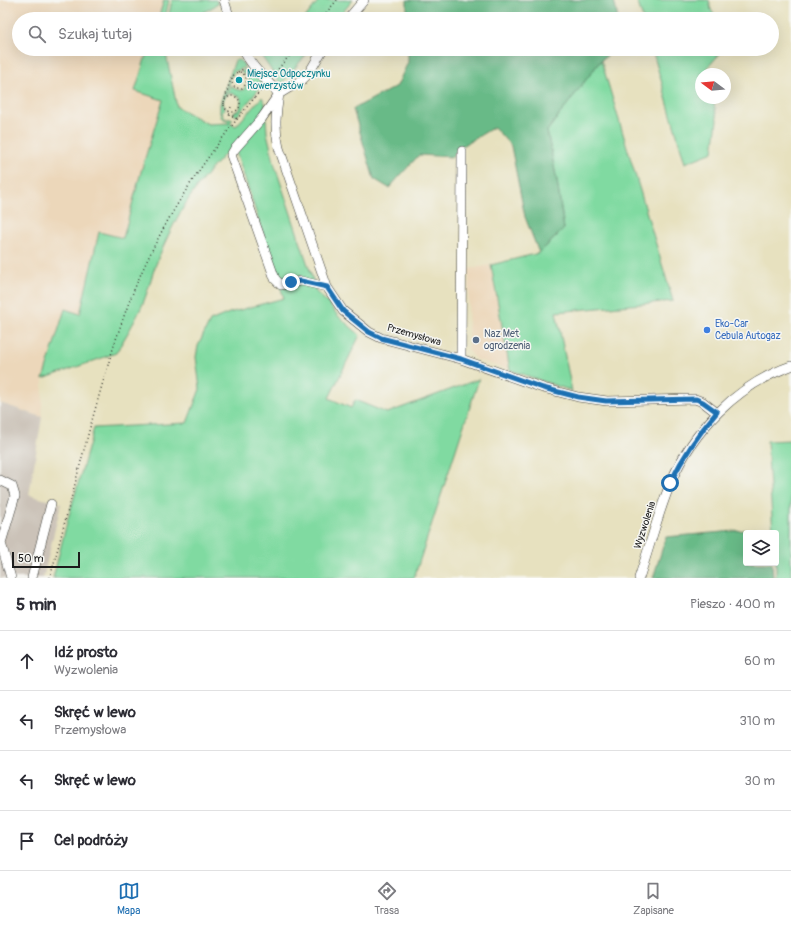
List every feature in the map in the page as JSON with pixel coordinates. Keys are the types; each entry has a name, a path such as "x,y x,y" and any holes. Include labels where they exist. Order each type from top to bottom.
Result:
{"street":[{"path":"224,0 228,12"},
{"path":"354,12 364,0"},
{"path":"246,56 255,70 268,81 279,94"},
{"path":"319,56 309,73 302,80 279,94 262,118 234,150 232,155 275,279 281,285 301,281 327,287"},
{"name":"Przemysłowa","path":"279,94 275,133 288,178 321,266 327,287 343,311 369,332 381,338 461,359 543,388 578,397 606,401 696,399 717,412"},
{"path":"461,359 462,151"},
{"name":"Wyzwolenia","path":"639,578 664,501 676,470 694,440 717,412 749,387 791,366"},
{"path":"0,480 12,486 15,496 2,543 11,578"},
{"path":"32,578 51,504"}],"path":[{"path":"327,12 336,0"},
{"path":"50,578 107,365 134,290 154,246 175,207 200,168 237,119 289,56"},
{"path":"237,119 228,112 229,111 225,107 224,102 233,76 239,73 245,75 247,80 246,86"},
{"path":"232,78 232,83 236,88 246,86"},
{"path":"242,83 246,86"},
{"path":"224,102 228,97 235,96"},
{"path":"234,100 235,96"},
{"path":"229,111 235,112 239,108 239,100 235,96"},
{"path":"229,111 231,107"}],"shaded area":[{"path":"0,0 164,0 160,12 12,12 12,56 146,56 135,91 163,100 142,168 123,239 99,233 80,314 65,309 43,379 42,417 0,403"},
{"path":"490,265 510,370 475,359 468,349 469,269"},
{"path":"0,403 42,417 29,495 61,504 43,578 0,578"}],"green space":[{"path":"164,0 169,0 166,12 160,12"},
{"path":"172,0 216,0 218,4 204,12 169,12"},
{"path":"319,0 353,0 343,12 310,12"},
{"path":"407,0 614,0 617,12 407,12"},
{"path":"637,0 709,0 712,12 641,12"},
{"path":"146,56 166,56 177,107 208,124 230,123 236,126 262,97 265,103 267,133 275,166 316,292 328,303 339,317 360,335 329,398 351,408 355,400 387,413 479,379 414,578 53,578 67,522 94,428 187,423 200,389 196,357 198,346 210,321 229,313 284,298 234,145 199,184 173,226 158,259 140,310 116,353 43,379 65,309 80,314 99,232 123,238 142,168 163,100 135,91"},
{"path":"261,56 305,56 281,84"},
{"path":"408,56 607,56 601,60 547,131 557,181 564,229 539,253 525,217 511,146 494,127 461,147 453,157 419,155 389,188 374,179 353,109 397,86 408,62"},
{"path":"654,56 718,56 707,68 695,68 695,104 714,104 717,120 713,152 685,163"},
{"path":"235,60 240,60 244,67 234,72 231,77 229,77"},
{"path":"601,60 673,301 556,312 572,391 510,370 491,265 539,253 564,229 557,181 547,131"},
{"path":"248,69 263,84 236,116 233,113 240,109 241,99 239,96 238,97 232,93 227,96 231,85 235,89 241,90 245,89 244,88 249,84 250,81 248,80 247,76 241,72"},
{"path":"229,78 230,81 223,102 225,109 222,111 223,116 226,119 233,119 230,123 221,117 220,113 220,104"},
{"path":"791,440 791,578 776,578 776,566 779,566 779,530 773,530 767,441"},
{"path":"768,528 768,530 745,530"},
{"path":"743,530 743,566 772,566 773,578 653,578 666,537"}],"place":[{"name":"Miejsce Odpoczynku Rowerzystów","path":"239,80"},
{"name":"Eko-Car Cebula Autogaz","path":"707,330"},
{"name":"Naz Met ogrodzenia","path":"476,340"}],"route":[{"path":"291,282 309,282 327,287 343,311 369,332 381,338 461,359 543,388 578,397 606,401 696,399 703,402 717,412 694,440 679,464 670,483"}]}
